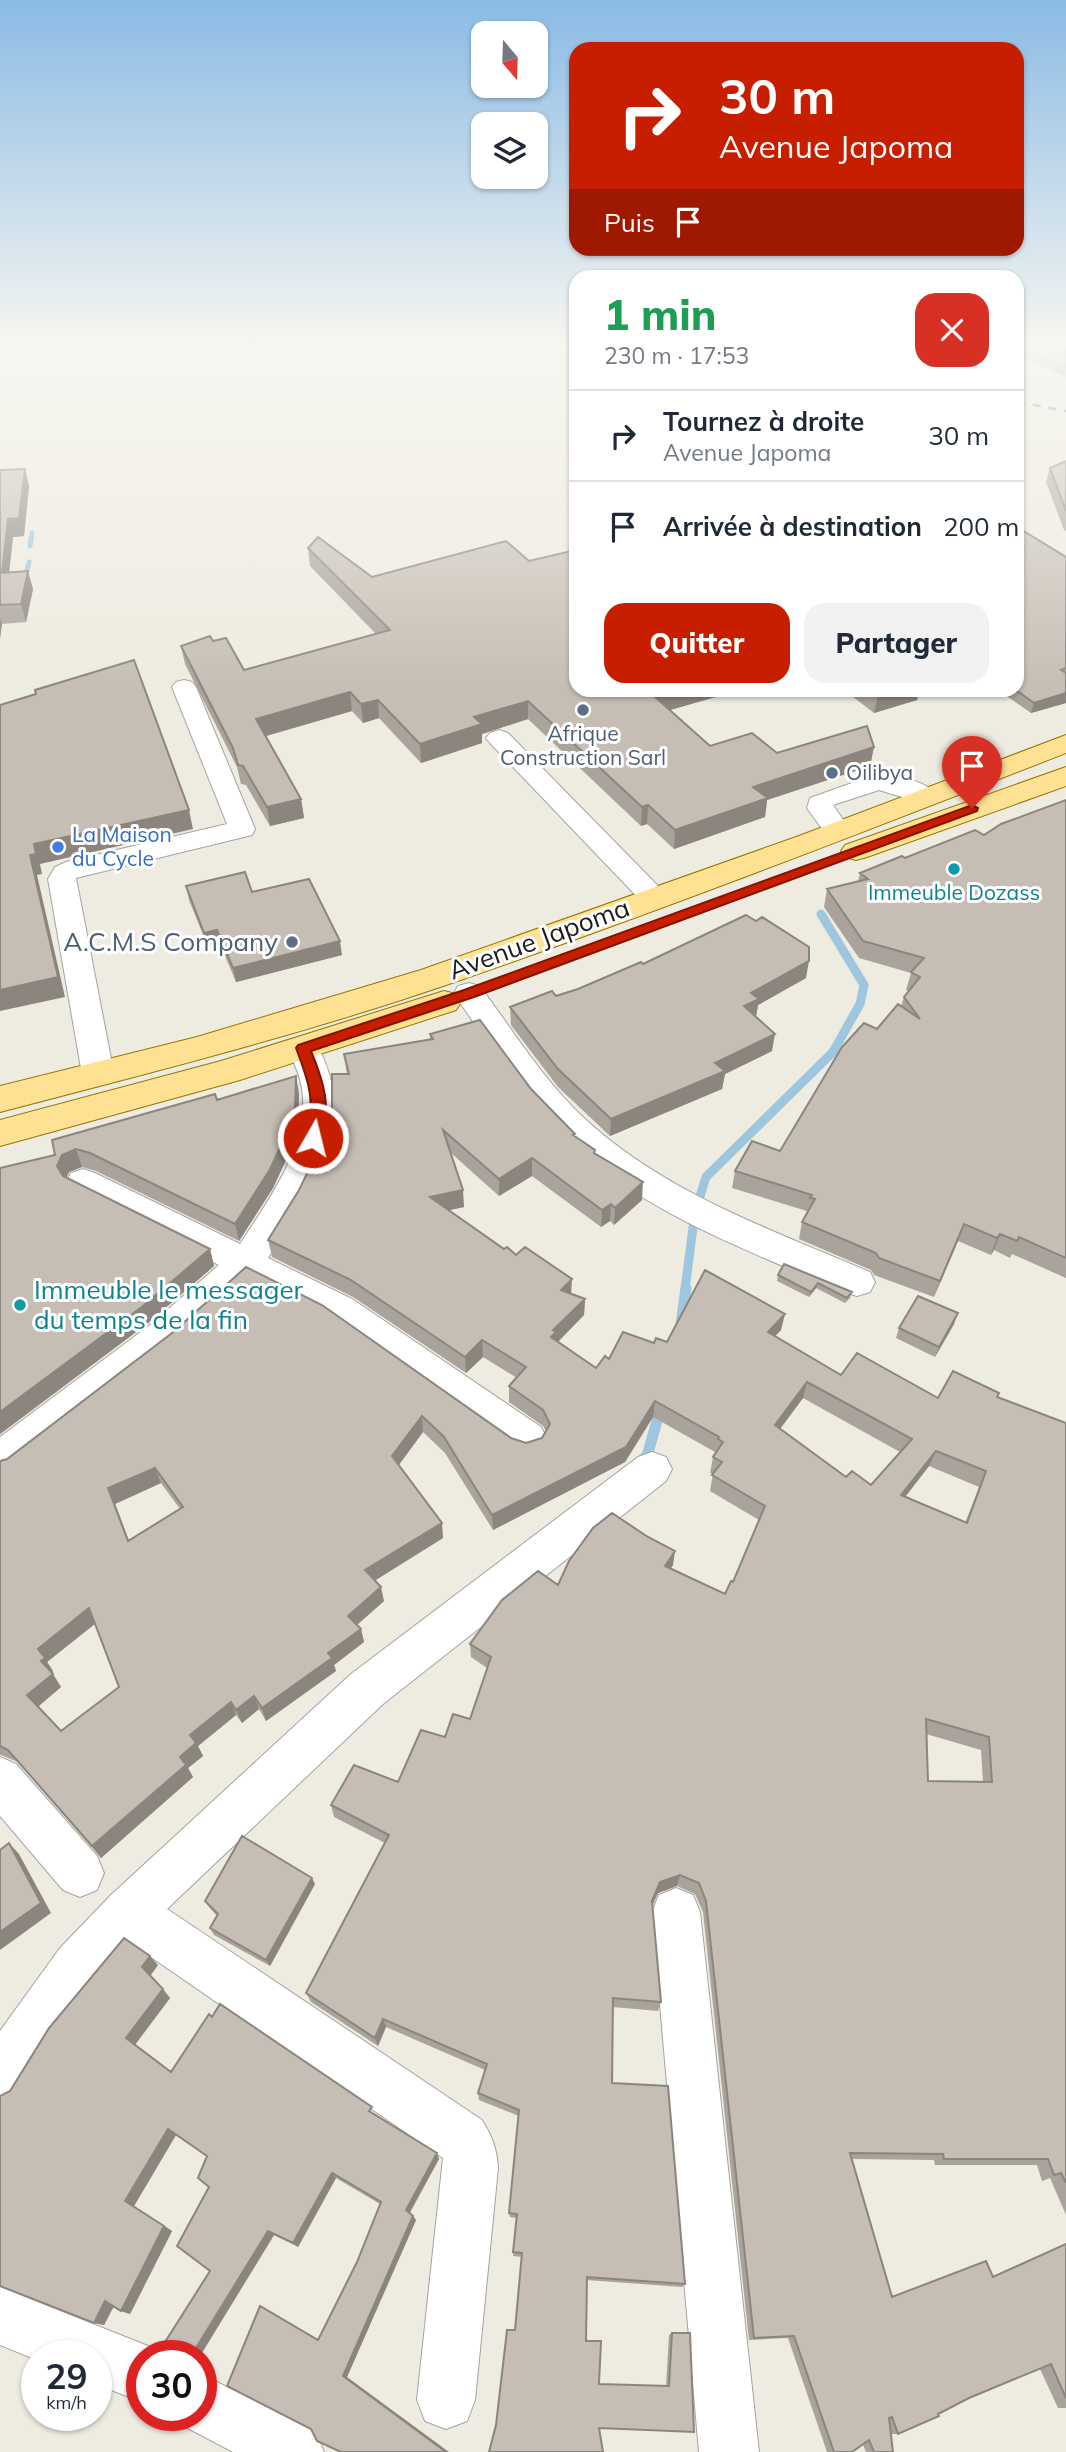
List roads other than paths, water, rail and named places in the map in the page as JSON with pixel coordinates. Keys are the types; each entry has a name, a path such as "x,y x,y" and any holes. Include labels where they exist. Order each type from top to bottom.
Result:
{"main road":[{"name":"Avenue Japoma","path":"0,1133 303,1048 469,993 826,844 925,796 1066,743"},
{"name":"Avenue Japoma","path":"0,1099 316,1016 433,978 654,898 826,844 1057,780"}],"street":[{"path":"98,1074 62,879 65,873 242,829 184,687"},
{"path":"499,738 654,898"},
{"path":"469,993 547,1098 574,1128 609,1158 725,1223 857,1282"},
{"path":"0,1460 163,1336 247,1262 302,1175 318,1119 318,1085 303,1048"},
{"path":"83,1182 339,1309 527,1439"},
{"path":"0,2078 39,2017 78,1966 128,1912 367,1689 652,1469"},
{"path":"0,1780 80,1873"},
{"path":"128,1912 463,2139 470,2150 471,2168 446,2400"},
{"path":"676,1912 729,2452"},
{"path":"0,2316 126,2367"},
{"path":"217,2411 294,2452"}],"waterway":[{"path":"30,546 32,533"},
{"path":"24,582 29,562"},
{"path":"685,1289 695,1212 706,1177 833,1052 860,1004 864,985 821,914"},
{"path":"681,1325 686,1288"},
{"path":"639,1463 647,1456 661,1407"}],"place":[{"name":"Afrique Construction Sarl","path":"583,710"},
{"name":"Oilibya","path":"832,773"},
{"name":"La Maison du Cycle","path":"58,847"},
{"name":"Immeuble Dozass","path":"954,869"},
{"name":"A.C.M.S Company","path":"292,942"},
{"name":"Immeuble le messager du temps de la fin","path":"20,1305"}]}
